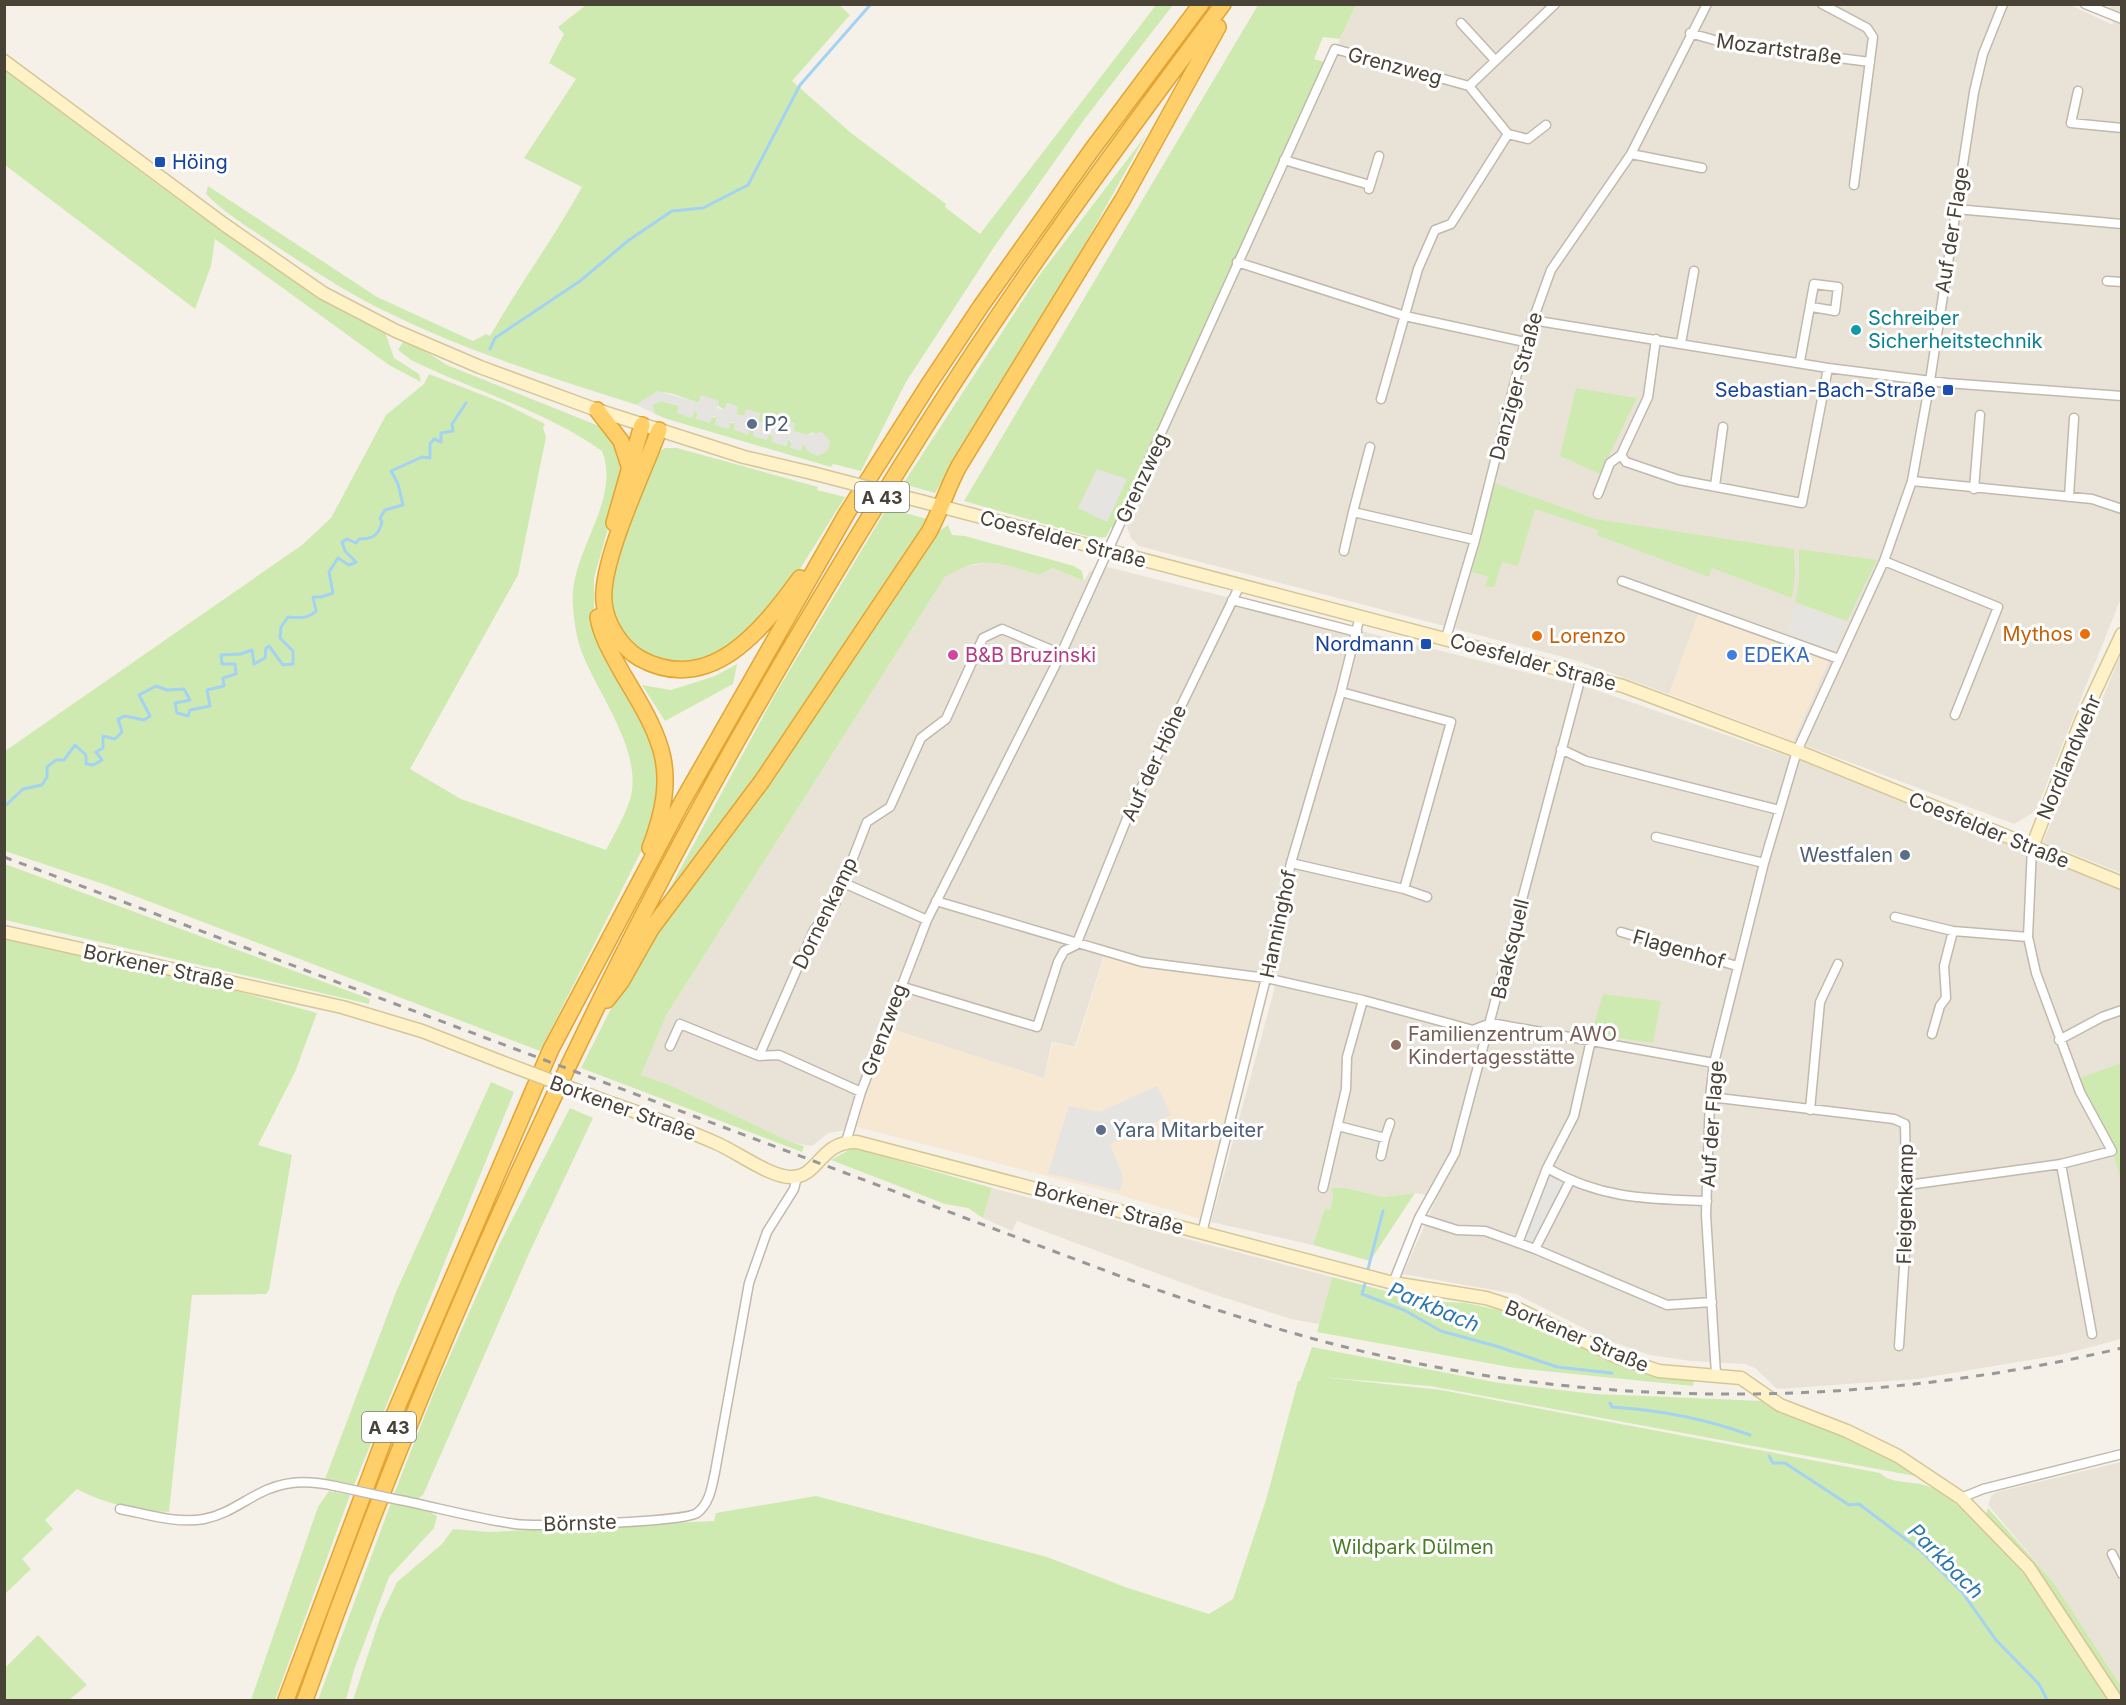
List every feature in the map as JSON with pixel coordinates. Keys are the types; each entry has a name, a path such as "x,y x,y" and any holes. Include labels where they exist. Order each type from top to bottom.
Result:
{"highway":[{"name":"A 43","path":"286,1701 345,1539 436,1313 551,1049 730,716 848,513 981,306 1201,4"},
{"name":"A 43","path":"306,1701 370,1523 447,1332 590,1020 682,842 776,672 928,423 1096,175 1223,4"},
{"path":"590,1020 621,982 651,929 762,781 929,532 942,508 945,491 959,466 1123,199 1204,48 1233,4"},
{"path":"597,410 621,441 629,466"},
{"path":"628,906 657,829 666,792 664,754 650,719 613,656 599,623 597,603 599,576 642,425"},
{"path":"659,430 613,551 605,581 604,603 609,623 616,636 632,654 652,665 670,670 687,670 721,660 737,649 789,593 848,513"}],"street":[{"path":"1546,125 1528,139 1508,135 1469,86 1494,59 1555,4"},
{"name":"Danziger Straße","path":"1446,638 1475,540 1525,342 1551,270 1631,154 1690,33 1707,4"},
{"path":"1822,4 1871,31 1873,37 1854,184"},
{"name":"Auf der Flage","path":"1716,1374 1707,1201 1710,1097 1714,1063 1764,863 1797,752 1884,561 1911,481 1930,381 1974,92 1983,54 2003,4"},
{"path":"2085,4 2121,19"},
{"path":"1461,23 1494,59"},
{"name":"Mozartstraße","path":"1690,33 1728,44 1870,62"},
{"name":"Grenzweg","path":"846,1142 861,1092 927,920 1061,654 1109,552 1237,262 1335,50 1469,86"},
{"name":"Coesfelder Straße","path":"4,61 225,225 323,293 440,350 597,410 744,457 1582,674 1664,700 2121,883"},
{"path":"2078,91 2071,123 2121,128"},
{"path":"1381,399 1418,269 1435,231 1451,224 1508,135"},
{"path":"1631,154 1702,168"},
{"path":"1284,160 1370,187 1378,156"},
{"path":"1956,208 2121,224"},
{"path":"1237,262 1405,315 1525,342"},
{"path":"1681,343 1694,272"},
{"path":"2108,281 2121,282"},
{"path":"1800,361 1812,307"},
{"path":"1532,320 1800,361 1828,368 1930,381 2121,396"},
{"path":"1598,494 1610,463 1622,454 1648,397 1656,339"},
{"path":"1622,454 1626,462 1679,480 1802,503 1828,368"},
{"path":"1974,489 1980,415"},
{"path":"2069,497 2074,418"},
{"path":"1715,486 1723,427"},
{"path":"1344,550 1370,447"},
{"path":"1911,481 2092,499 2121,508"},
{"path":"1353,512 1475,540"},
{"path":"1884,561 1998,608 1955,715"},
{"path":"1622,581 1839,659"},
{"name":"Auf der Höhe","path":"1076,945 1130,811 1240,585"},
{"path":"1232,600 1358,632"},
{"name":"Hanninghof","path":"1202,1233 1266,978 1291,863 1358,632 1360,616"},
{"name":"Dornenkamp","path":"759,1056 814,930 835,904 867,822 890,807 921,738 946,719 983,638 1002,628 1061,654"},
{"name":"Nordlandwehr","path":"2032,847 2082,718 2120,640"},
{"name":"Baaksquell","path":"1393,1283 1419,1218 1455,1153 1582,674"},
{"path":"1341,692 1451,722 1404,889"},
{"path":"1561,749 1586,761 1779,810"},
{"path":"1656,837 1764,863"},
{"path":"1908,1185 2061,1164 2112,1151 2080,1092 2036,973 2028,937 2032,847"},
{"path":"1291,863 1404,889 1427,897"},
{"path":"844,883 927,920"},
{"path":"936,901 1076,945 1142,962 1266,978 1363,1000 1473,1030 1491,1023 1714,1063"},
{"path":"1895,917 1953,931 2028,937"},
{"path":"1932,1034 1940,1006 1946,998 1944,966 1953,931"},
{"name":"Borkener Straße","path":"4,932 342,1007 422,1031 701,1137 779,1175 797,1177"},
{"name":"Flagenhof","path":"1621,932 1737,966"},
{"path":"900,986 1037,1028 1058,962 1064,951 1076,945"},
{"path":"1810,1110 1820,1002 1838,964"},
{"path":"1323,1188 1346,1089 1347,1057 1363,1000"},
{"path":"2060,1040 2102,1017 2121,1010"},
{"path":"670,1046 680,1024 759,1056 779,1055 861,1092"},
{"path":"1518,1243 1548,1168 1574,1116 1591,1040"},
{"name":"Fleigenkamp","path":"1710,1097 1905,1124 1908,1185 1899,1346"},
{"path":"1381,1156 1390,1123"},
{"path":"1338,1126 1385,1138"},
{"path":"797,1177 809,1171 825,1152 846,1142"},
{"name":"Borkener Straße","path":"846,1142 870,1145 1393,1283 1486,1298 1514,1307 1617,1357 1659,1371 1716,1374 1741,1378 1780,1405 1847,1431 1898,1456 1961,1498 2030,1568 2116,1701"},
{"path":"2061,1164 2092,1334"},
{"path":"1548,1168 1569,1180 1632,1198 1707,1201"},
{"name":"Börnste","path":"120,1509 163,1517 202,1519 233,1510 258,1494 281,1484 309,1481 517,1524 649,1521 676,1519 696,1513 709,1498 715,1472 749,1283 767,1232 794,1189 797,1177"},
{"path":"1535,1249 1569,1180"},
{"path":"1419,1218 1457,1230 1485,1231 1535,1249 1667,1305 1712,1302"},
{"path":"1961,1498 1983,1489 2121,1454"},
{"path":"2112,1554 2121,1574"}],"shaded area":[{"path":"2068,4 2113,25 2110,5 2121,5 2121,598 2036,811 2014,824 1793,741 1830,658 1699,612 1669,694 1578,661 1139,546 1131,538 1125,521 1284,160 1356,5"},
{"name":"P2","path":"657,391 699,403 701,395 719,401 717,408 724,410 727,403 738,407 736,414 744,416 746,409 760,413 759,421 778,426 781,419 795,424 793,431 807,435 822,432 830,441 829,447 826,452 817,456 809,452 803,444 801,451 790,448 792,441 788,439 785,446 771,442 773,435 770,433 767,440 753,436 754,429 750,428 748,435 734,430 735,423 731,422 729,429 715,425 717,417 713,416 710,423 696,419 698,412 694,411 691,418 677,413 679,406 662,401 652,405 655,414 637,405"},
{"path":"1097,469 1127,479 1107,522 1078,508"},
{"path":"995,561 1039,575 1053,568 1084,581 1090,571 1107,567 1593,689 1805,762 2121,889 2121,1339 2060,1355 1917,1379 1777,1389 1755,1368 1745,1364 1691,1361 1650,1355 1607,1340 1516,1294 1403,1274 1437,1197 1415,1193 1384,1197 1346,1188 1331,1188 1333,1196 1330,1210 1325,1209 1313,1245 1211,1222 1278,976 1105,952 1075,1047 1052,1042 1044,1078 885,1027 847,1130 828,1133 812,1146 793,1143 670,1085 641,1075 667,1014 945,577 959,568"},
{"path":"1797,604 1844,621 1833,650 1786,633"},
{"path":"1699,612 1830,658 1793,741 1669,694"},
{"path":"2121,654 2122,873 2043,842"},
{"path":"1105,954 1260,979 1200,1219 1113,1193 857,1127 854,1123 887,1028 1044,1078 1053,1043 1076,1048"},
{"name":"Yara Mitarbeiter","path":"1157,1086 1171,1115 1110,1144 1123,1177 1120,1191 1048,1173 1069,1106 1100,1112"},
{"path":"1548,1169 1567,1181 1534,1246 1520,1241"},
{"path":"992,1188 1332,1277 1319,1324 1291,1319 1207,1292 1017,1221 1012,1231 983,1218"},
{"path":"2121,1462 2121,1686 2054,1583 1988,1505 1992,1495 1997,1492"}],"green space":[{"path":"586,5 839,5 850,15 792,81 851,133 946,204 945,207 980,234 1156,5 1173,5 1086,117 994,247 906,382 861,471 833,464 831,467 667,419 655,414 652,405 661,401 679,406 692,417 694,411 698,411 696,419 717,417 715,424 736,423 734,430 750,428 766,440 769,433 786,446 788,439 801,450 803,443 807,449 814,432 807,435 793,431 795,424 781,419 778,427 758,421 760,414 744,416 736,414 738,407 727,403 725,410 701,396 699,403 673,394 661,393 637,405 514,364 423,329 333,283 240,222 206,194 208,186 377,297 473,341 486,334 490,336 582,187 524,158 576,79 549,63 564,34 558,27"},
{"path":"1258,5 1356,5 1340,39 1323,37 1314,59 1328,63 1118,530 1111,527 1106,537 1094,538 964,501"},
{"path":"4,69 143,174 237,241 334,304 385,332 394,358 419,374 421,382 389,365 215,239 211,266 195,309 5,165"},
{"path":"1146,135 1053,301 935,493 903,484 1038,277"},
{"path":"403,342 420,348 447,365 599,426 609,433 623,461 614,507 594,578 594,620 652,736 661,791 652,830 540,1051 106,885 5,851 5,751 302,545 331,518 386,415 424,384 429,374 503,403 545,424 543,428 546,437 518,575 410,769 461,799 606,850 630,800 633,781 625,743 581,650 573,606 578,567 605,489 606,470 602,451 533,412 411,360 398,350"},
{"path":"1576,388 1637,398 1600,474 1560,456"},
{"path":"665,448 677,448 818,487 817,490 845,497 800,569 773,605 728,651 680,666 635,650 615,626 608,580 647,474 658,452"},
{"path":"1494,483 1595,519 1794,549 1795,577 1792,598 1712,568 1709,577 1597,535 1598,530 1535,509 1518,566 1502,562 1494,587 1485,587 1488,577 1472,572"},
{"path":"887,508 927,519 925,526 730,819 659,908 777,691"},
{"path":"948,525 952,535 965,536 1074,566 1082,571 1084,581 1053,568 1039,575 992,563 970,565 945,577 667,1014 641,1075 670,1085 793,1143 804,1146 802,1152 581,1068 630,971 935,534"},
{"path":"1799,549 1877,560 1847,621 1795,602 1799,582"},
{"path":"737,664 733,684 665,721 642,685 671,690 715,676"},
{"path":"5,864 370,999 369,1004 5,920"},
{"path":"5,938 207,983 317,1013 295,1072 258,1145 292,1155 269,1290 266,1294 192,1295 169,1512 122,1506 98,1499 77,1489 45,1520 53,1529 22,1559 31,1569 5,1594"},
{"path":"1603,994 1661,1001 1653,1043 1591,1034"},
{"path":"2121,1063 2121,1179 2112,1151 2075,1080"},
{"path":"491,1082 514,1092 354,1485 325,1479 396,1292"},
{"path":"570,1108 593,1118 531,1249 423,1495 417,1499 394,1494 436,1387 500,1243"},
{"path":"851,1149 865,1151 992,1188 983,1218 968,1208 945,1204 831,1160"},
{"path":"1331,1188 1346,1188 1384,1197 1415,1193 1370,1261 1313,1245 1325,1208 1330,1210 1333,1196"},
{"path":"1332,1277 1424,1301 1466,1303 1499,1310 1522,1318 1606,1360 1655,1377 1694,1380 1693,1386 1515,1368 1317,1332"},
{"name":"Wildpark Dülmen","path":"1312,1347 1499,1383 1595,1394 1764,1401 1851,1437 1906,1466 1915,1476 1430,1386 1321,1377 1441,1390 1880,1473 1896,1481 1921,1484 1932,1488 1962,1509 2005,1551 2042,1598 2108,1700 353,1700 380,1618 397,1582 442,1544 453,1529 489,1532 714,1521 716,1513 816,1496 1047,1557 1125,1587 1209,1614 1233,1599 1266,1500 1298,1381 1300,1381"},
{"path":"329,1491 350,1495 275,1700 251,1700 318,1507"},
{"path":"391,1503 425,1509 437,1516 434,1528 389,1577 354,1670 346,1700 318,1700"},
{"path":"1988,1508 2054,1583 2121,1686 2121,1700 2029,1561 1986,1514"},
{"path":"38,1635 87,1685 69,1700 5,1700 5,1668"}],"waterway":[{"path":"490,349 495,338 580,281 629,240 672,211 703,208 748,185 800,85 871,4"},
{"path":"4,807 23,789 42,785 47,777 47,767 56,760 64,760 75,745 86,755 86,764 93,765 102,760 96,752 103,748 103,736 115,739 122,732 118,719 125,716 144,720 150,716 139,695 156,686 167,690 184,689 190,700 175,703 177,713 188,716 190,710 210,706 207,690 224,686 223,678 236,674 235,664 222,664 221,655 241,654 252,650 254,664 265,658 266,648 269,646 283,665 293,664 293,651 280,638 281,627 288,617 299,618 313,614 316,611 313,597 333,593 329,572 338,558 349,565 356,562 345,551 342,542 347,539 356,543 359,539 375,535 381,526 380,518 385,510 403,505 398,484 391,471 422,457 430,458 430,444 434,439 441,442 441,433 453,431 452,424 466,403"},
{"name":"Parkbach","path":"1367,1273 1383,1211"},
{"name":"Parkbach","path":"1366,1280 1362,1294 1404,1310 1441,1331 1496,1346 1557,1367 1612,1373"},
{"path":"1610,1403 1612,1407 1682,1416 1750,1435"},
{"name":"Parkbach","path":"1769,1456 1773,1463 1785,1463 1849,1505 1859,1504 1920,1550 1962,1592 1996,1640 2039,1684 2047,1700"}],"railway":[{"path":"4,857 1141,1284 1239,1317 1337,1345 1434,1367 1532,1382 1630,1391 1730,1394 1829,1391 1927,1383 2025,1368 2122,1348"}],"place":[{"name":"Höing","path":"160,162"},
{"name":"Schreiber Sicherheitstechnik","path":"1856,330"},
{"name":"Sebastian-Bach-Straße","path":"1948,390"},
{"name":"P2","path":"752,424"},
{"name":"Mythos","path":"2085,634"},
{"name":"Lorenzo","path":"1537,636"},
{"name":"Nordmann","path":"1426,644"},
{"name":"B&B Bruzinski","path":"953,655"},
{"name":"EDEKA","path":"1732,655"},
{"name":"Westfalen","path":"1905,855"},
{"name":"Familienzentrum AWO Kindertagesstätte","path":"1396,1045"},
{"name":"Yara Mitarbeiter","path":"1101,1130"}]}
